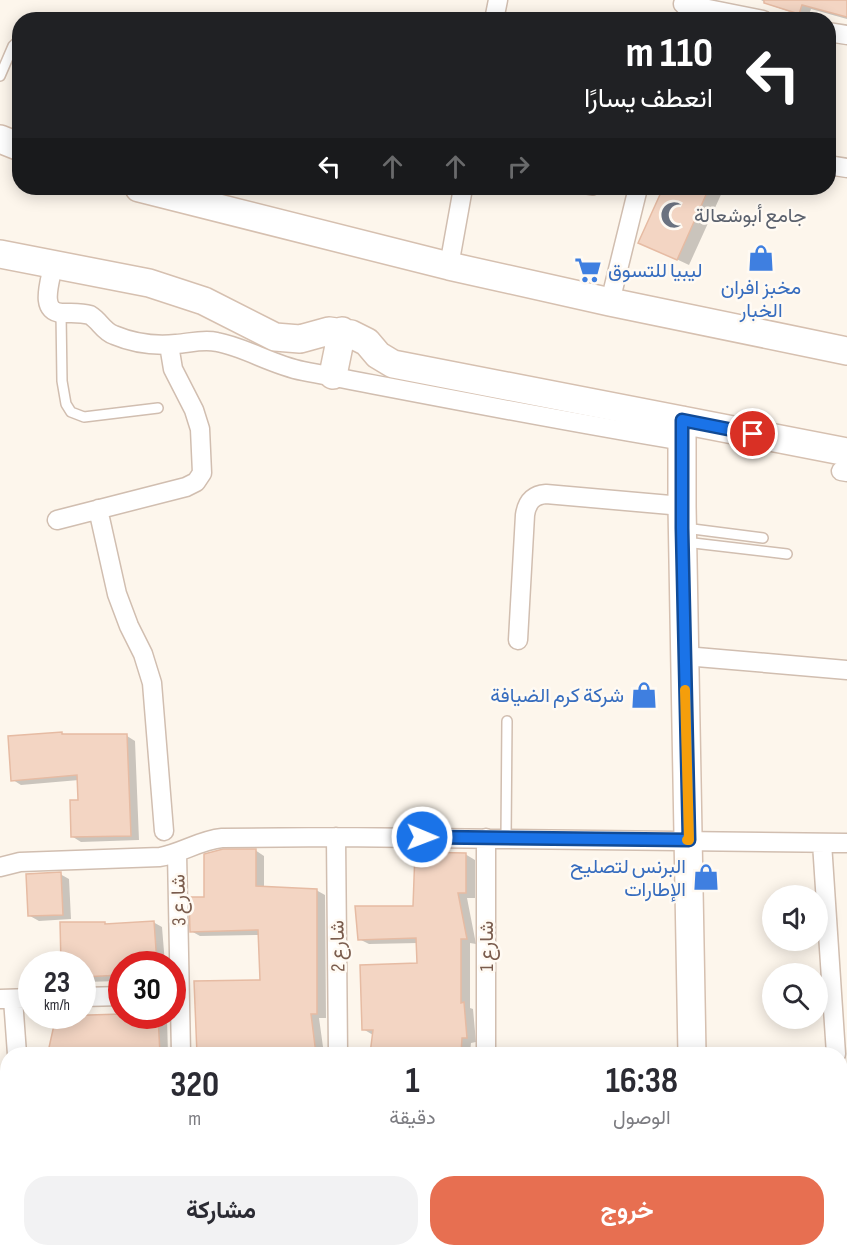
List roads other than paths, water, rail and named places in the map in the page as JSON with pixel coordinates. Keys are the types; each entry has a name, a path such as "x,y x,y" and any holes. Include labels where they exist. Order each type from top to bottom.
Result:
{"street":[{"path":"682,8 709,12"},
{"path":"182,195 449,266 847,351"},
{"path":"449,266 462,195"},
{"path":"610,302 636,195"},
{"path":"0,254 124,277 174,290 233,315 275,338 300,339 322,332 342,331 359,337 378,355 393,364 682,431 845,465"},
{"path":"53,265 47,301 53,311 90,315 106,331 119,337 147,344 169,345 200,340 218,342 286,367 507,411 682,431"},
{"path":"333,375 342,331"},
{"path":"57,520 191,485 200,478 202,450 198,420 173,369 169,345"},
{"path":"682,431 693,1047"},
{"path":"518,640 525,515 531,499 546,494 682,525"},
{"path":"98,509 117,594 143,654 152,683 164,831"},
{"path":"685,656 847,670"},
{"name":"شارع 2","path":"336,837 338,1047"},
{"name":"شارع 1","path":"486,838 486,1047"},
{"path":"0,867 20,862 152,858 177,853 213,839 506,838 847,843"},
{"path":"822,843 839,974 836,1047"},
{"name":"شارع 3","path":"176,951 177,853"},
{"path":"6,999 16,1047"},
{"name":"شارع 3","path":"179,1029 180,1047"}],"lane":[{"path":"0,76 12,48"},
{"path":"61,313 62,381 66,404 71,412 84,417 158,408"},
{"path":"682,525 763,538"},
{"path":"682,525 787,554"},
{"path":"506,838 507,721"}],"place":[{"name":"جامع أبوشعالة","path":"674,215"},
{"name":"مخبز افران الخبار","path":"761,258"},
{"name":"ليبيا للتسوق","path":"588,270"},
{"name":"شركة كرم الضيافة","path":"644,695"},
{"name":"البرنس لتصليح الإطارات","path":"706,877"}]}
